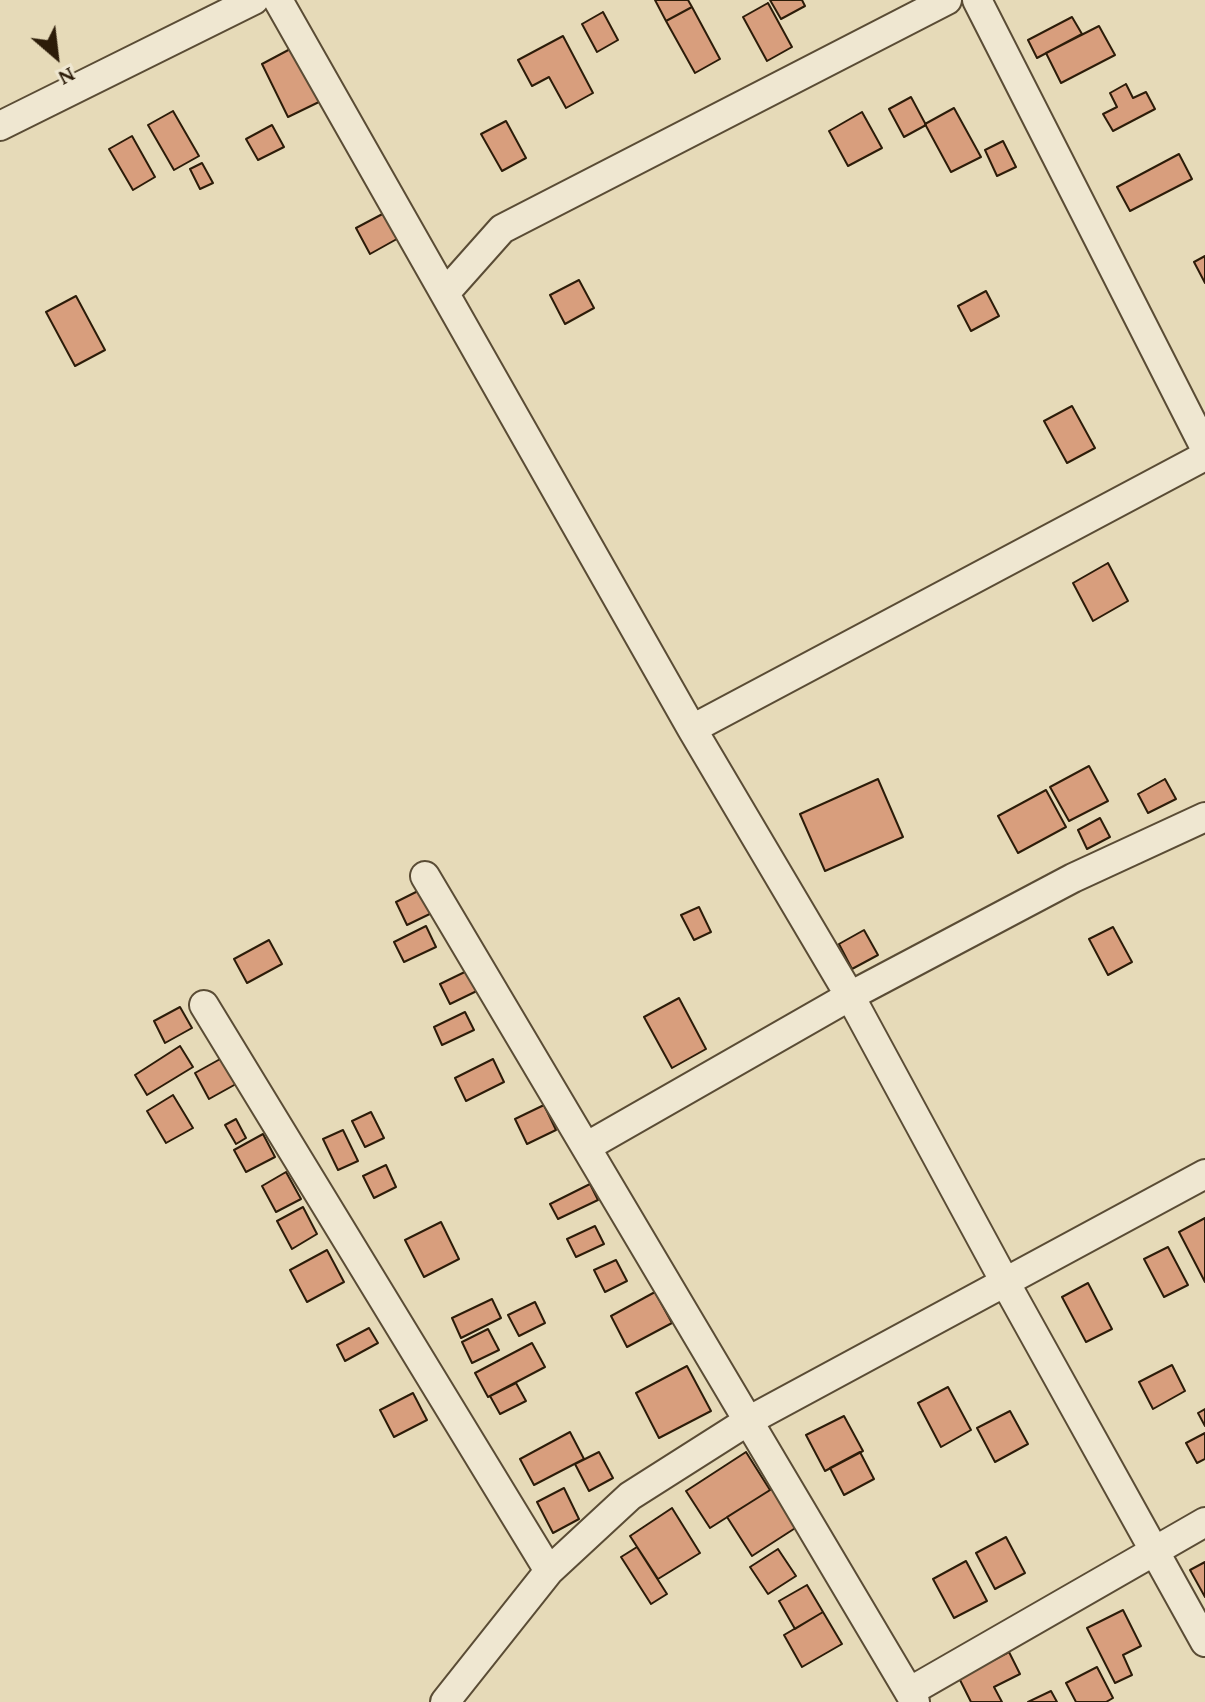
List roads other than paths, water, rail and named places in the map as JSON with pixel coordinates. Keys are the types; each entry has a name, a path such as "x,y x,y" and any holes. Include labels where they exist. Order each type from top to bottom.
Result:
{"street":[{"path":"0,126 254,0"},
{"path":"278,0 692,729 850,996 1205,1642"},
{"path":"446,292 502,229 947,0"},
{"path":"977,0 1205,448"},
{"path":"692,729 1205,456"},
{"path":"586,1147 850,996 1073,878 1205,817"},
{"path":"425,876 912,1697 1152,1550 1205,1522"},
{"path":"204,1005 549,1571"},
{"path":"445,1702 549,1571 630,1496 748,1421 1205,1174"}]}
